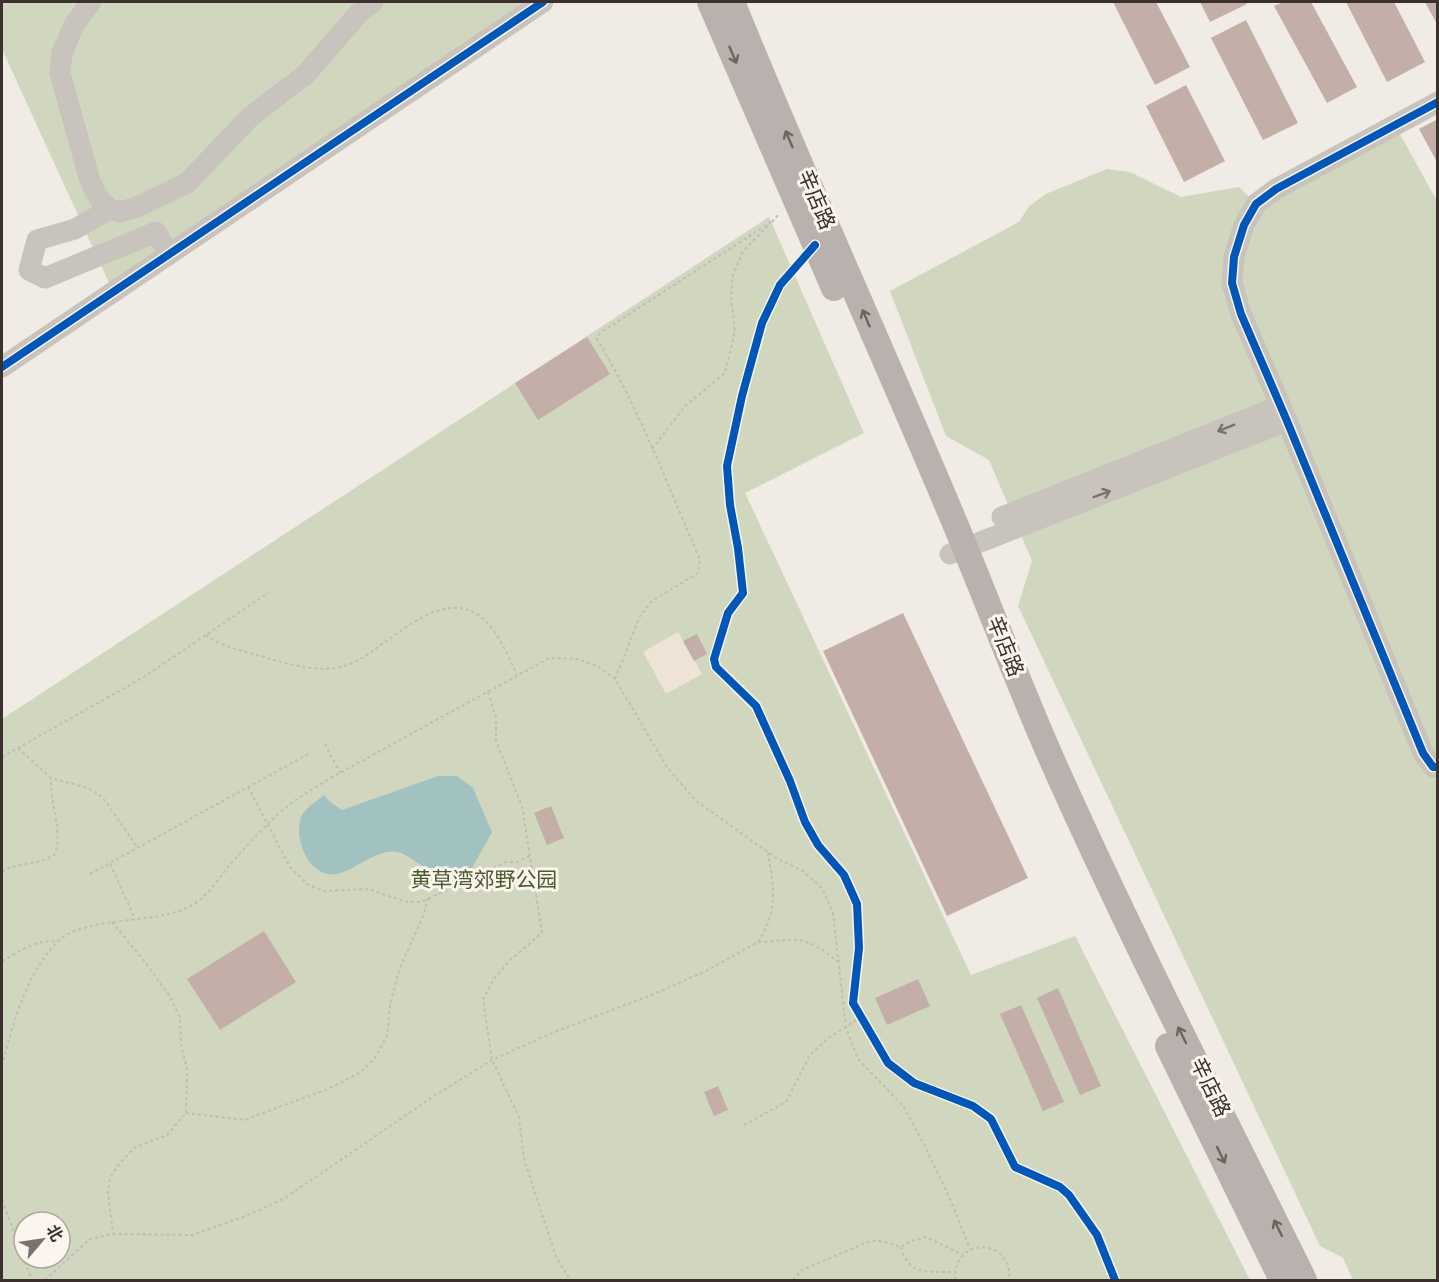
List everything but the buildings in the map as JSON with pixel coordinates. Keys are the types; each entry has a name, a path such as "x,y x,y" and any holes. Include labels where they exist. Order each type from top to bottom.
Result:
{"main road":[{"name":"辛店路","path":"710,2 794,198 1013,670 1065,790 1138,947 1304,1281"},
{"name":"辛店路","path":"732,2 955,544 1019,723 1124,955 1282,1281"}],"street":[{"path":"91,2 74,25 62,53 60,74 90,181 100,200 110,209 120,212 137,207 187,183 250,117 306,74 359,13 373,2"},
{"path":"2,367 543,2"},
{"path":"1437,102 1276,189 1256,204 1244,225 1234,256 1233,283 1241,314 1424,753 1433,767 1437,767"},
{"path":"110,209 75,229 37,240 29,270 45,278 156,232 169,254"},
{"path":"955,544 1284,414"}],"path":[{"path":"652,449 685,406 725,373 735,331 730,297 733,275 743,251 794,198"},
{"path":"615,679 640,616 652,601 698,573 700,560 652,449 614,368 597,339 600,333 771,222"},
{"path":"2,757 144,677 268,592"},
{"path":"206,635 226,645 287,664 332,669 351,665 427,616 446,607 454,606 476,614 485,621 501,642 517,676"},
{"path":"2,1066 15,1016 34,974 57,942 77,931 95,925 156,916 190,907 207,893 229,866 283,810 321,784 549,658 578,659 597,666 615,679 667,767 694,801 768,853 803,871 823,889 833,913 846,1028 858,1059 903,1106 950,1199 970,1250"},
{"path":"488,692 496,717 496,741 522,806 542,933 510,961 494,979 483,999 492,1060 519,1118 524,1159 556,1257 570,1281"},
{"path":"325,744 340,773"},
{"path":"18,747 51,778 88,788 99,794 138,848"},
{"path":"90,874 310,753"},
{"path":"2,872 14,866 38,863 55,854 59,835 51,802 51,778"},
{"path":"248,787 290,867 307,885 324,891 369,889 406,902 421,902 506,862 517,862 530,856"},
{"path":"758,942 773,907 774,885 768,853"},
{"path":"110,864 136,919"},
{"path":"186,1113 244,1120 328,1089 361,1072 374,1059 387,1036 390,1005 399,970 424,914 428,898"},
{"path":"112,922 171,998 180,1018 181,1043 187,1070 186,1113 167,1135 134,1148 118,1165 110,1178 108,1193 114,1234"},
{"path":"2,961 34,944 48,940 57,942"},
{"path":"45,1281 90,1239 114,1234 192,1234 246,1216 285,1198 434,1096 492,1060 552,1033 654,994 706,971 758,942 806,940 821,947 838,962"},
{"path":"744,1125 786,1102 810,1055 827,1039 846,1028 861,1013 866,1026"},
{"path":"2,1200 32,1281"},
{"path":"901,1247 911,1241 926,1237 963,1255"},
{"path":"793,1281 802,1270 870,1241 882,1241 901,1247 910,1267 919,1271 954,1272"},
{"path":"955,1281 954,1272 957,1262 970,1250 979,1247 996,1251 1004,1257 1008,1265 1009,1281"}],"green space":[{"path":"2,2 532,2 109,283 2,49"},
{"path":"1395,125 1438,203 1437,1280 1353,1280 1343,1258 1320,1246 1018,606 1032,561 989,460 946,436 890,291 1019,222 1029,206 1046,194 1107,169 1130,172 1181,197 1239,187 1256,204"},
{"name":"黄草湾郊野公园","path":"769,217 864,433 745,493 971,975 1075,936 1250,1280 2,1280 2,719"}],"shaded area":[{"path":"678,632 702,674 666,694 643,652"}],"water":[{"path":"438,776 457,776 473,788 492,832 472,868 449,869 422,866 397,852 382,853 337,874 327,874 311,864 301,846 299,826 303,814 324,795 342,810"}],"cycle path":[{"path":"2,367 543,2"},
{"path":"1438,102 1276,189 1256,204 1244,225 1234,257 1232,283 1241,314 1423,753 1433,767 1438,767"},
{"path":"815,245 780,285 762,323 742,396 727,466 730,505 743,593 728,613 714,659 716,667 756,706 790,781 805,822 818,845 844,875 857,904 859,948 853,1003 888,1063 914,1083 973,1106 991,1119 1015,1167 1060,1187 1069,1195 1097,1235 1115,1280"}]}
